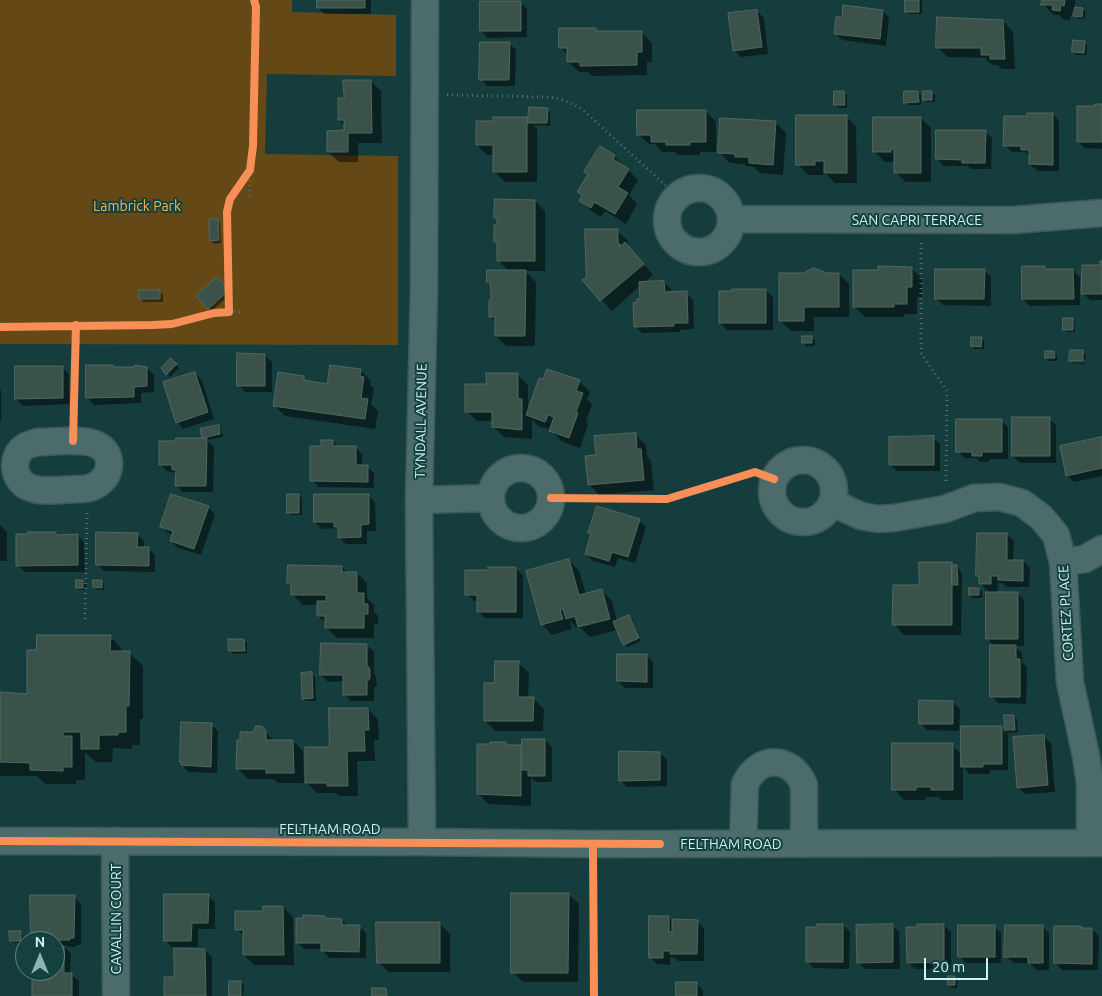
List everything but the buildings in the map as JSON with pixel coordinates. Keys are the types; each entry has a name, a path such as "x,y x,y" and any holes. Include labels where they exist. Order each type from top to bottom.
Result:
{"street":[{"name":"TYNDALL AVENUE","path":"422,842 419,500 424,297 425,0"},
{"path":"695,188 706,189 716,193 729,208 730,229 725,239 718,246 698,252 688,250 679,244 672,236 668,227 668,216 676,198 685,191 695,188"},
{"name":"SAN CAPRI TERRACE","path":"731,219 1013,220 1102,214"},
{"path":"73,441 96,444 104,451 109,460 109,470 105,480 97,486 87,489 39,490 29,488 7,466 29,444 73,441"},
{"name":"CORTEZ PLACE","path":"833,503 861,516 878,519 945,509 974,498 1000,497 1022,503 1041,517 1056,535 1063,562 1070,682 1086,756 1096,843"},
{"path":"419,500 491,498"},
{"path":"1063,562 1085,559 1102,549"},
{"path":"743,844 745,784 749,775 756,768 765,763 775,762 793,768 800,776 804,785 804,844"},
{"name":"FELTHAM ROAD","path":"0,841 593,844 1096,843"},
{"name":"CAVALLIN COURT","path":"115,842 116,996"}],"path":[{"path":"424,94 550,97 562,99 583,110 664,184 676,198"},
{"path":"240,184 250,166"},
{"path":"250,166 250,196"},
{"path":"921,219 921,353 947,391 945,509"},
{"path":"229,303 226,312 241,312"},
{"path":"85,619 87,489"}],"green space":[{"name":"Lambrick Park","path":"0,0 292,0 292,12 396,15 396,76 267,74 265,154 398,156 398,345 0,344"}],"cycle path":[{"path":"0,327 172,324 214,313 229,312 227,212 230,199 250,170 253,146 256,7 254,0"},
{"path":"73,441 76,325"},
{"path":"551,498 667,499 755,472 774,479"},
{"path":"0,841 660,844"},
{"path":"593,844 594,996"}]}
